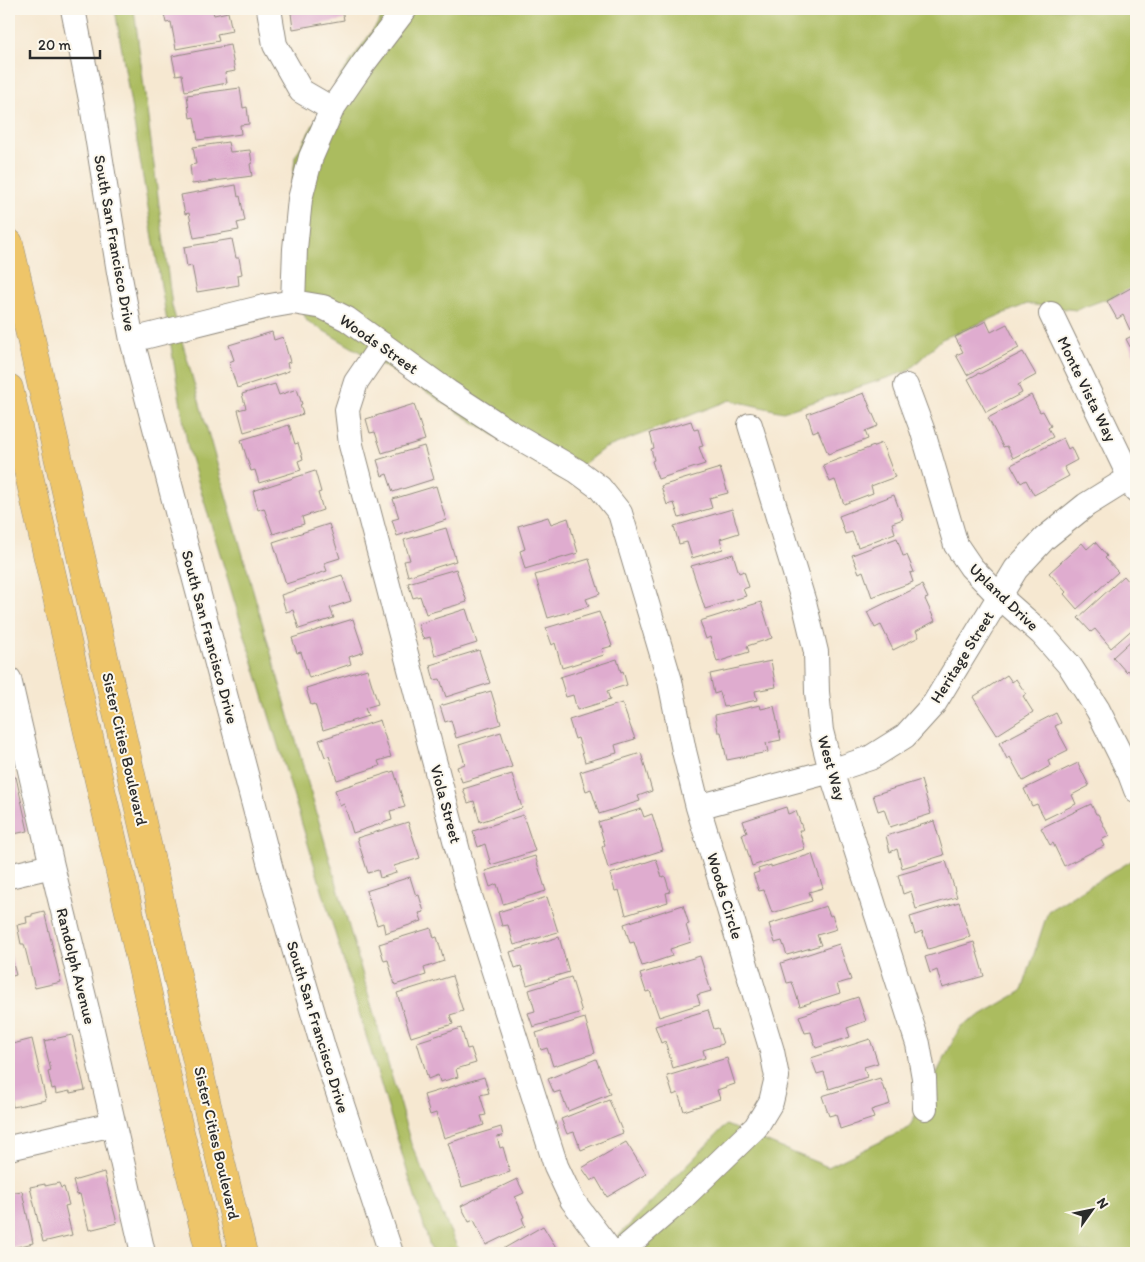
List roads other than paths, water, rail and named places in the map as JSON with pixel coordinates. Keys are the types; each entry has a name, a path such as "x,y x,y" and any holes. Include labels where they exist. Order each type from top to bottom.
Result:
{"main road":[{"name":"Sister Cities Boulevard","path":"9,243 243,1253"},
{"name":"Sister Cities Boulevard","path":"9,388 175,1112 210,1253"}],"street":[{"name":"South San Francisco Drive","path":"73,9 92,105 132,340 274,881 324,1050 391,1253"},
{"path":"269,9 275,46 301,91 332,109"},
{"path":"293,302 295,249 300,199 311,158 332,109 405,9"},
{"name":"Woods Street","path":"132,340 264,307 293,302 323,306 347,319 448,392 508,431 577,471 600,488"},
{"name":"Monte Vista Way","path":"1051,314 1134,480"},
{"name":"Viola Street","path":"382,344 356,382 347,410 351,445 469,893 556,1166 572,1200 612,1253"},
{"name":"Upland Drive","path":"906,386 922,429 956,545 971,567 999,596 1042,634 1070,666 1098,710 1136,790"},
{"name":"West Way","path":"750,425 805,606 816,652 817,692 821,731 831,771 918,1044 924,1078 925,1108"},
{"name":"Heritage Street","path":"698,807 831,771 870,758 905,736 934,704 1016,569 1046,538 1086,505 1134,480"},
{"name":"Woods Circle","path":"600,488 620,513 670,681 684,751 698,807 772,1051 776,1076 771,1102 756,1127 675,1205 619,1253"},
{"name":"Randolph Avenue","path":"9,679 143,1253"},
{"path":"9,876 52,866"},
{"path":"9,1148 113,1124"}]}
